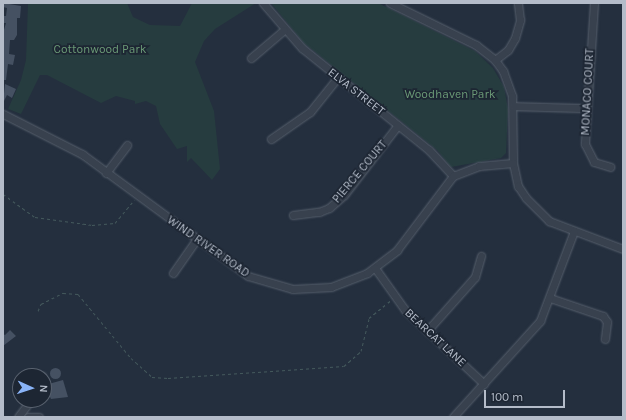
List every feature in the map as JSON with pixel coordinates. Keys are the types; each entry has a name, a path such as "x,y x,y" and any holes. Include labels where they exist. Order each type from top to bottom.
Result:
{"street":[{"name":"ELVA STREET","path":"263,3 284,30 338,77 433,154 453,176"},
{"path":"390,3 476,45 495,60 509,84 513,106 512,163 518,186 534,209 549,221 623,249"},
{"path":"495,60 508,50 515,38 520,20 518,3"},
{"name":"MONACO COURT","path":"594,3 586,108 586,149 598,166 610,167"},
{"path":"251,58 284,30"},
{"path":"271,139 310,112 338,77"},
{"path":"513,106 586,108"},
{"name":"WIND RIVER ROAD","path":"3,114 68,146 138,194 196,240 248,276 284,288 331,287 375,268 397,250 453,176"},
{"name":"PIERCE COURT","path":"293,215 319,212 329,208 344,195 398,125"},
{"path":"106,173 127,145"},
{"path":"453,176 479,166 512,163"},
{"path":"453,417 531,332 550,298 574,231"},
{"path":"173,273 196,240"},
{"path":"427,331 475,277 481,256"},
{"name":"BEARCAT LANE","path":"375,268 395,297 427,331 484,384"},
{"path":"550,298 603,316 607,322 605,340"},
{"path":"18,417 25,408"},
{"path":"28,417 39,417"}],"path":[{"path":"3,194 35,217 92,225 115,223 138,194"},
{"path":"38,311 41,304 63,293 78,294 126,354 152,377 168,378 344,366 361,351 369,318 395,297"}],"green space":[{"name":"Cottonwood Park","path":"28,3 127,3 133,17 150,25 180,26 192,3 256,3 215,29 204,41 195,62 214,111 220,169 212,180 191,158 187,162 187,146 177,149 160,124 156,106 146,101 135,104 135,101 116,96 101,103 47,75 40,75 21,114 8,109 21,80 26,60"},
{"name":"Woodhaven Park","path":"271,3 378,3 475,51 493,68 504,87 508,109 506,153 501,158 451,167 437,150 304,43"}],"building":[{"path":"3,3 21,6 20,18 17,18 17,35 14,40 10,40 9,54 15,55 13,65 8,64 6,80 3,80 3,33 6,23 3,23 3,16 6,16 7,8 3,7"},
{"path":"5,84 16,89 12,98 7,95 3,103"},
{"path":"10,330 16,336 3,346 3,334 5,335"},
{"path":"52,368 57,368 60,371 59,377 52,378"},
{"path":"63,380 68,397 52,399 52,383"}]}
